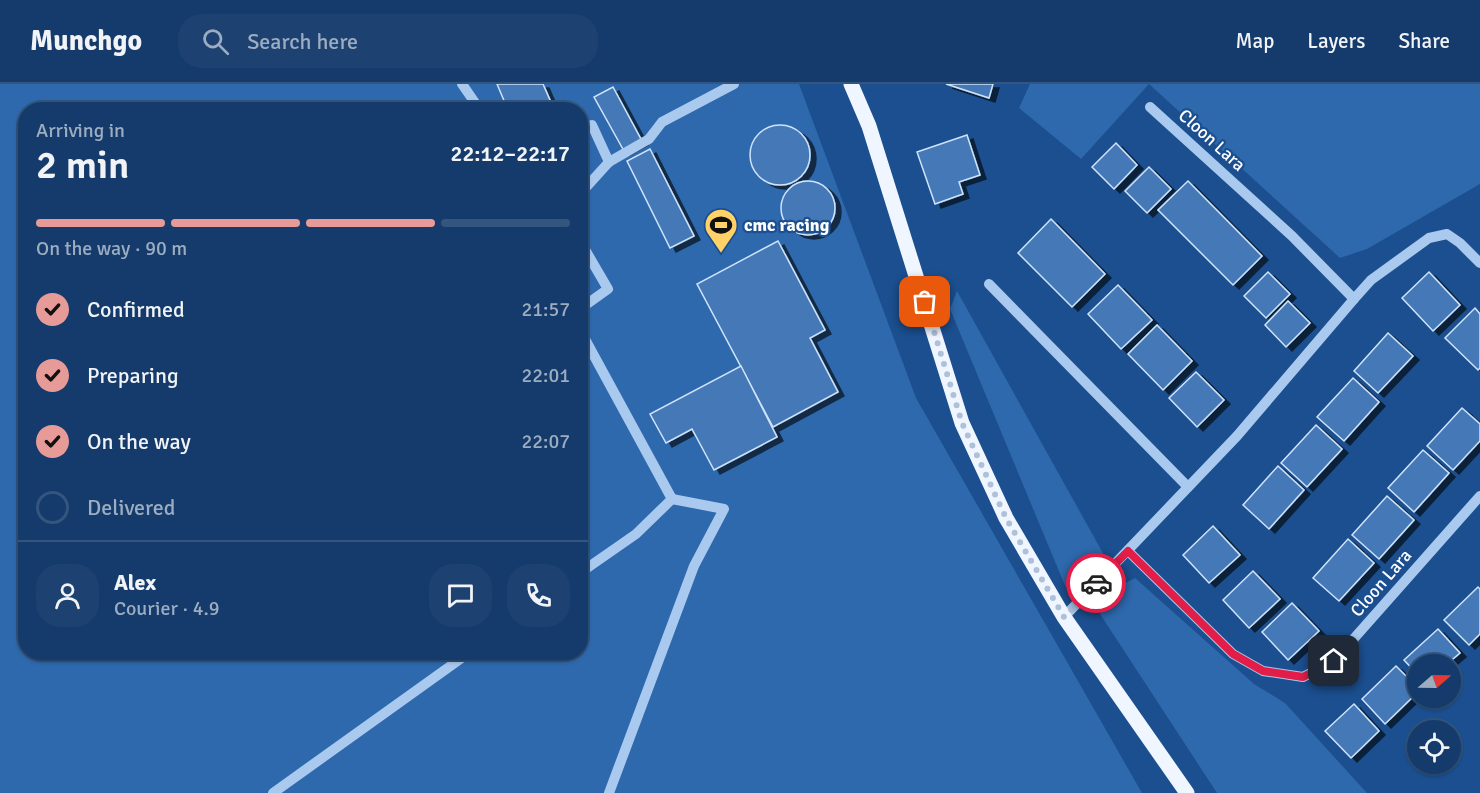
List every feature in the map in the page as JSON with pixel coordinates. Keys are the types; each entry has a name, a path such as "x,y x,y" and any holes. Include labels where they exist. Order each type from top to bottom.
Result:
{"main road":[{"path":"851,84 869,126 962,423 1006,518 1064,617 1187,793"}],"street":[{"path":"462,84 474,102"},
{"path":"588,185 609,162 649,139 662,122 734,84"},
{"name":"Cloon Lara","path":"1150,107 1292,236 1354,298"},
{"path":"588,126 592,125 609,162"},
{"path":"1064,617 1237,436 1371,280 1429,238 1447,234 1460,243 1480,263"},
{"path":"588,255 608,290 588,304"},
{"path":"989,284 1188,487"},
{"path":"588,345 672,499"},
{"name":"Cloon Lara","path":"1128,551 1233,654 1263,671 1303,677 1334,661 1480,496"},
{"path":"588,567 636,534 672,499"},
{"path":"609,793 694,566 724,509 672,499"},
{"path":"273,793 459,660"}],"shaded area":[{"path":"0,84 799,84 916,398 1142,793 0,793"},
{"path":"1030,84 1149,84 1081,159 1019,108"},
{"path":"1149,84 1480,84 1480,184 1367,249 1340,258"},
{"path":"957,291 1104,555 1066,588 950,309"},
{"path":"1135,578 1254,684 1285,703 1367,793 1217,793 1100,614 1113,590"}],"building":[{"path":"497,84 543,84 551,102 505,102"},
{"path":"946,84 993,84 989,98"},
{"path":"613,87 642,141 624,151 594,97"},
{"path":"780,125 797,130 805,138 810,155 805,172 797,180 780,185 763,180 755,172 750,155 755,138 763,130"},
{"path":"967,135 980,175 959,182 963,194 935,204 917,152"},
{"path":"1116,143 1137,165 1114,189 1092,167"},
{"path":"650,149 694,236 670,248 627,161"},
{"path":"1149,167 1171,189 1147,213 1125,191"},
{"path":"803,181 813,181 827,189 833,198 835,208 833,218 827,227 813,235 803,235 786,223 781,213 781,203 793,186"},
{"path":"1188,181 1262,256 1233,285 1158,210"},
{"path":"1051,219 1105,274 1072,307 1018,253"},
{"path":"778,241 825,330 810,338 838,392 773,427 697,284"},
{"path":"1268,272 1290,294 1266,318 1244,296"},
{"path":"1429,272 1460,305 1433,331 1402,298"},
{"path":"1118,285 1152,320 1121,349 1088,314"},
{"path":"1288,301 1310,323 1286,347 1265,325"},
{"path":"1475,308 1480,314 1480,368 1478,370 1445,338"},
{"path":"1157,325 1192,361 1163,390 1128,354"},
{"path":"1388,333 1413,356 1378,393 1354,371"},
{"path":"741,366 777,437 714,470 692,429 666,443 650,414"},
{"path":"1196,372 1224,400 1197,427 1169,398"},
{"path":"1353,378 1379,402 1344,441 1317,417"},
{"path":"1462,408 1480,424 1480,441 1453,470 1427,446"},
{"path":"1316,425 1342,449 1307,487 1281,463"},
{"path":"1423,450 1449,473 1414,512 1388,488"},
{"path":"1278,466 1304,490 1269,529 1243,505"},
{"path":"1387,496 1414,520 1379,559 1352,535"},
{"path":"1213,526 1240,555 1209,583 1183,555"},
{"path":"1348,539 1374,563 1339,601 1313,578"},
{"path":"1253,571 1280,599 1249,628 1223,600"},
{"path":"1478,587 1480,589 1480,634 1469,645 1444,620"},
{"path":"1292,603 1319,631 1288,660 1262,632"},
{"path":"1438,629 1460,653 1459,654 1411,654"},
{"path":"1396,666 1407,677 1407,703 1385,724 1362,699"},
{"path":"1354,704 1379,731 1351,758 1325,731"}],"way so far":[{"path":"925,302 962,423 1006,518 1064,617 1096,583"}],"place":[{"name":"cmc racing","path":"721,254"}],"route":[{"path":"1096,583 1128,551 1233,654 1263,671 1303,677 1334,661"}]}
